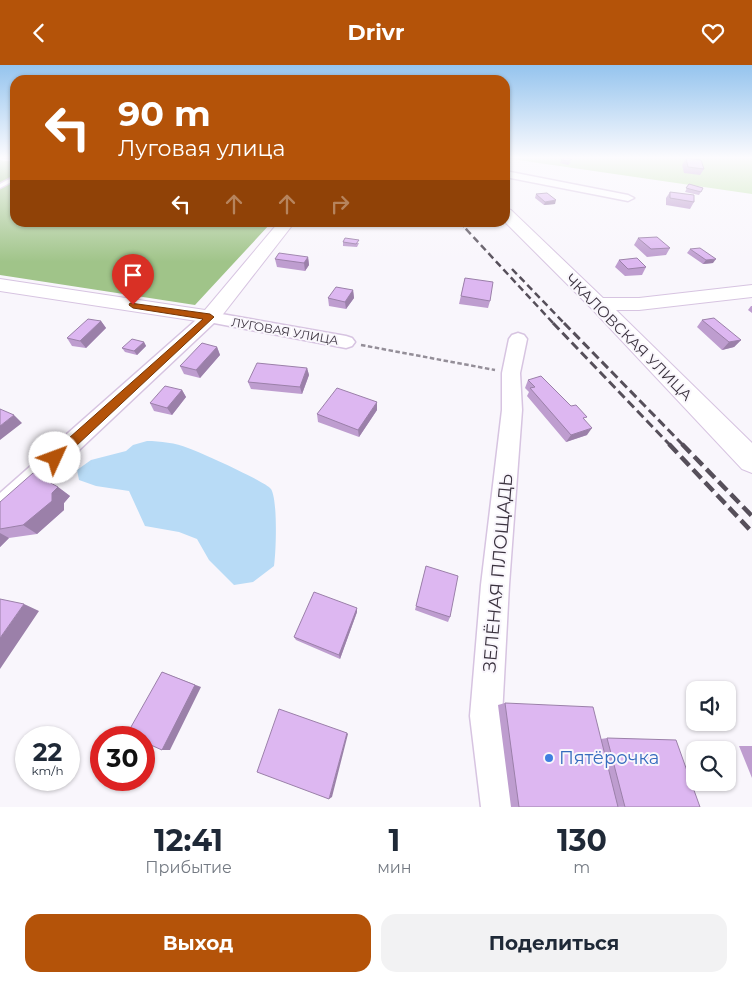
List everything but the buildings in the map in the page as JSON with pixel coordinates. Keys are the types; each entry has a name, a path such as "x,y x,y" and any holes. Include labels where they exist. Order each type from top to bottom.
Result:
{"street":[{"path":"602,193 628,198"},
{"name":"ЧКАЛОВСКАЯ УЛИЦА","path":"510,218 598,304 752,461"},
{"path":"0,508 210,317 283,227"},
{"name":"ЛУГОВАЯ УЛИЦА","path":"0,285 210,317 346,342"},
{"path":"598,304 638,304 752,291"},
{"name":"ЗЕЛЁНАЯ ПЛОЩАДЬ","path":"499,807 486,716 495,585 512,410 511,373 518,339"}],"path":[{"name":"ЛУГОВАЯ УЛИЦА","path":"346,342 511,373"}],"green space":[{"path":"0,193 10,193 10,227 267,227 195,305 0,275"}],"water":[{"path":"147,441 183,446 246,474 271,489 276,515 274,566 253,582 234,585 209,560 197,539 179,532 145,526 129,491 96,486 79,480 77,470 91,460 126,451 133,445"}],"railway":[{"path":"466,229 554,324"},
{"path":"512,269 565,324"},
{"path":"553,323 670,445"},
{"path":"564,323 683,445"},
{"path":"669,444 752,532"},
{"path":"682,444 752,516"}],"place":[{"name":"Пятёрочка","path":"549,758"}],"route":[{"path":"55,458 210,317 133,305"}]}
